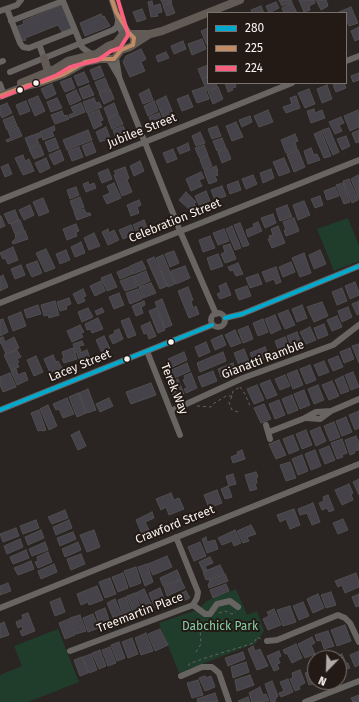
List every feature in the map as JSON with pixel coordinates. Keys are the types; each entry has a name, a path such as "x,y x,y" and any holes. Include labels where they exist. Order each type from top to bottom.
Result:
{"main road":[{"path":"210,12 240,0"},
{"path":"49,69 53,74 56,74 68,68 94,60 111,59 121,50 130,47 150,34 176,26 207,13"},
{"path":"1,91 68,61 93,55 116,43 127,34 150,34"},
{"path":"127,34 134,38 134,44"},
{"path":"106,48 104,53 111,59"},
{"path":"1,91 38,83 64,74 77,66"},
{"path":"38,83 47,78 49,69"}],"street":[{"path":"0,11 16,5 21,0"},
{"path":"10,72 49,69 81,45 117,28 118,21 112,0"},
{"path":"11,22 63,1 81,45 86,51 93,55"},
{"path":"6,9 23,47 29,48 75,30"},
{"path":"116,12 127,34"},
{"path":"118,21 127,34"},
{"path":"39,44 49,69"},
{"path":"347,61 359,56"},
{"path":"111,59 180,230 216,314"},
{"name":"Jubilee Street","path":"0,200 290,84"},
{"path":"124,89 131,86"},
{"name":"Celebration Street","path":"0,303 180,230 359,160"},
{"path":"224,318 242,314 359,266"},
{"path":"216,314 220,314 224,318 225,323 222,326 216,327 212,325 212,317 216,314"},
{"name":"Lacey Street","path":"0,410 212,325"},
{"name":"Gianatti Ramble","path":"171,411 243,378 333,345 359,325"},
{"name":"Terek Way","path":"147,351 180,436"},
{"path":"266,425 270,435 305,418 320,419 359,399"},
{"name":"Crawford Street","path":"0,608 359,464"},
{"name":"Treemartin Place","path":"70,651 193,605 197,598 198,592 176,537"},
{"path":"193,605 205,614 210,614 217,604 230,601 237,610"},
{"path":"267,641 276,640 338,615 346,618 350,623 359,642"},
{"path":"181,676 202,667 212,667 219,673 229,702"},
{"path":"305,702 359,681"}],"path":[{"path":"238,412 232,410 228,403 233,391 240,387 251,408"},
{"path":"194,407 211,406 226,396 232,396"},
{"path":"216,614 225,611 232,614 237,610"},
{"path":"196,652 201,644 200,628 204,622 212,619"},
{"path":"205,658 254,643 257,638 267,641"}],"green space":[{"path":"348,218 359,246 359,261 334,271 317,229"},
{"name":"Dabchick Park","path":"236,589 247,615 257,611 264,631 256,643 179,673 159,623 197,610 207,601"},
{"path":"58,629 79,682 28,702 0,702 0,675 22,666 14,646"}],"building":[{"path":"161,0 171,0 172,2 163,5"},
{"path":"279,0 291,0 292,2 282,6"},
{"path":"299,0 314,0 315,3 309,6 310,10 304,12"},
{"path":"316,0 326,0 328,6 321,10"},
{"path":"152,1 153,6 160,4 162,12 157,13 158,16 151,17 148,2"},
{"path":"276,2 279,8 269,12 266,6"},
{"path":"171,3 175,13 167,16 163,6"},
{"path":"292,3 296,12 284,12 282,8"},
{"path":"64,4 74,27 62,32 58,25 21,41 16,27 24,24 23,21"},
{"path":"261,6 264,12 252,12 251,10"},
{"path":"351,7 358,23 349,26 347,21 347,12 339,12"},
{"path":"142,9 146,19 137,22 133,12"},
{"path":"101,14 110,26 85,36 80,23"},
{"path":"359,27 359,39 355,41 351,31"},
{"path":"207,28 207,45 201,31"},
{"path":"202,39 206,49 192,55 188,44"},
{"path":"183,41 186,49 174,54 171,46"},
{"path":"141,49 146,59 141,62 145,71 130,77 123,62 126,56"},
{"path":"166,52 169,58 158,62 156,56"},
{"path":"207,65 207,76 202,79 198,69"},
{"path":"100,66 104,76 94,80 90,70"},
{"path":"84,72 89,82 78,86 74,76"},
{"path":"359,73 359,80 353,82 351,76"},
{"path":"207,77 207,84 216,84 217,87 207,91 202,79"},
{"path":"71,78 75,88 65,92 60,82"},
{"path":"105,78 109,88 99,92 95,82"},
{"path":"52,84 56,94 46,99 41,89"},
{"path":"225,84 235,84 236,87 232,88 233,90 228,92"},
{"path":"344,84 346,88 336,92 333,85"},
{"path":"89,85 94,95 83,99 79,89"},
{"path":"327,85 332,99 322,103 317,89"},
{"path":"204,87 209,99 197,103 192,91"},
{"path":"218,87 223,99 213,104 208,92"},
{"path":"110,89 114,99 104,104 99,93"},
{"path":"149,89 153,100 143,104 139,94"},
{"path":"309,89 315,104 305,108 298,93"},
{"path":"76,90 81,100 70,105 66,95"},
{"path":"188,95 193,107 182,111 177,99"},
{"path":"38,96 45,111 35,116 28,100"},
{"path":"166,96 175,118 165,122 156,101"},
{"path":"296,96 300,108 286,113 283,107 292,104 290,98"},
{"path":"57,98 62,108 51,112 47,102"},
{"path":"94,98 96,103 99,102 102,107 87,113 83,102"},
{"path":"26,101 30,111 20,115 16,105"},
{"path":"154,101 158,111 148,116 144,106"},
{"path":"7,103 12,113 2,118 0,114 0,106"},
{"path":"81,103 85,112 70,118 69,115 74,113 71,107"},
{"path":"114,103 118,113 108,118 104,108"},
{"path":"314,109 315,113 322,110 325,118 311,123 307,111"},
{"path":"99,110 103,120 100,121 102,125 94,129 88,114"},
{"path":"268,110 273,122 259,127 254,116"},
{"path":"358,110 359,127 350,131 344,116"},
{"path":"62,111 64,116 67,115 69,119 55,124 51,115"},
{"path":"159,113 163,123 153,127 149,117"},
{"path":"118,114 123,124 112,129 108,119"},
{"path":"13,116 17,126 7,130 3,120"},
{"path":"250,116 252,122 242,127 239,120"},
{"path":"341,117 344,123 339,125 342,131 335,134 329,122"},
{"path":"236,122 243,137 232,141 226,126"},
{"path":"54,126 55,130 52,132 54,136 43,140 40,132"},
{"path":"123,126 128,136 117,141 113,130"},
{"path":"217,126 221,136 212,139 208,129"},
{"path":"18,127 22,136 7,142 6,140 11,138 8,131"},
{"path":"106,127 110,138 100,142 96,132"},
{"path":"329,128 339,152 333,155 322,130"},
{"path":"88,130 92,140 67,150 63,140"},
{"path":"359,130 359,142 356,143 352,133"},
{"path":"321,131 331,156 324,158 314,134"},
{"path":"200,132 205,143 196,146 192,136"},
{"path":"39,133 41,137 37,139 39,144 29,148 25,138"},
{"path":"295,134 298,141 295,142 297,149 286,153 281,140"},
{"path":"346,136 350,146 342,150 337,139"},
{"path":"55,138 59,148 49,152 45,142"},
{"path":"222,138 226,148 217,151 213,141"},
{"path":"92,142 96,152 86,156 82,146"},
{"path":"188,143 190,150 180,154 177,148"},
{"path":"40,145 44,155 34,159 29,149"},
{"path":"204,145 208,155 200,159 195,148"},
{"path":"79,147 83,157 72,161 68,151"},
{"path":"311,148 314,155 317,154 320,160 308,164 304,151"},
{"path":"173,149 177,159 167,163 163,153"},
{"path":"227,149 231,159 222,163 218,152"},
{"path":"60,150 64,160 54,165 49,155"},
{"path":"298,150 305,167 294,172 287,154"},
{"path":"23,155 25,161 29,159 34,171 23,175 15,158"},
{"path":"208,156 212,166 204,170 200,160"},
{"path":"46,158 50,168 40,173 35,163"},
{"path":"284,158 290,172 279,176 273,162"},
{"path":"140,161 144,171 134,176 130,166"},
{"path":"8,164 12,174 5,177 1,167"},
{"path":"216,166 218,175 215,176 217,181 209,184 204,171"},
{"path":"125,167 129,178 127,180 132,192 122,196 114,175 116,174 114,171"},
{"path":"108,169 112,179 102,183 98,173"},
{"path":"271,169 274,178 263,183 260,173"},
{"path":"201,172 204,178 199,180 202,186 191,191 186,179"},
{"path":"253,175 257,184 246,189 242,179"},
{"path":"358,175 359,177 359,199 351,179"},
{"path":"349,179 358,200 352,203 343,181"},
{"path":"238,181 241,190 230,194 227,185"},
{"path":"88,182 89,185 94,183 96,188 86,192 83,184"},
{"path":"114,183 121,198 107,204 103,196 110,193 107,186"},
{"path":"343,183 350,202 344,204 336,185"},
{"path":"222,186 226,196 215,200 211,190"},
{"path":"76,187 79,195 70,199 67,190"},
{"path":"335,187 339,196 327,200 324,191"},
{"path":"206,191 210,201 199,205 195,196"},
{"path":"186,192 196,202 194,204 196,206 191,211 179,200"},
{"path":"320,196 323,205 315,208 311,199"},
{"path":"80,197 84,207 74,211 70,201"},
{"path":"43,198 49,212 39,216 33,202"},
{"path":"139,200 141,205 137,207 139,213 131,216 127,205"},
{"path":"304,201 310,215 298,220 293,205"},
{"path":"30,205 34,215 24,220 19,210"},
{"path":"287,205 292,217 280,221 276,209"},
{"path":"84,209 86,213 90,213 91,215 77,220 74,212"},
{"path":"15,210 19,220 9,224 4,214"},
{"path":"273,214 276,223 265,228 261,218"},
{"path":"0,216 5,226 0,228"},
{"path":"294,218 299,231 286,236 284,230 286,230 283,222"},
{"path":"20,220 24,230 15,234 11,224"},
{"path":"144,220 148,230 138,235 133,225"},
{"path":"258,222 262,231 248,237 246,230 254,227 253,224"},
{"path":"240,223 249,245 243,247 234,225"},
{"path":"76,224 79,231 76,232 77,236 67,240 63,229"},
{"path":"131,225 135,234 123,239 119,230"},
{"path":"232,226 241,248 235,250 226,229"},
{"path":"278,226 285,243 272,248 268,239 270,239 269,236 273,235 271,229"},
{"path":"108,229 109,233 114,230 119,240 108,245 102,232"},
{"path":"224,229 229,241 218,245 213,233"},
{"path":"25,231 28,239 13,244 12,242 16,238 15,235"},
{"path":"94,233 100,246 89,250 84,238"},
{"path":"210,236 215,248 203,252 199,240"},
{"path":"81,242 85,253 75,257 71,247"},
{"path":"230,244 236,259 225,263 221,254 225,252 223,246"},
{"path":"13,247 18,260 8,264 0,253"},
{"path":"46,249 55,268 45,272 36,253"},
{"path":"66,250 70,260 60,264 56,254"},
{"path":"320,250 326,264 314,269 309,255"},
{"path":"174,251 179,263 170,267 165,254"},
{"path":"304,253 311,273 300,277 292,258"},
{"path":"218,254 223,266 211,270 207,258"},
{"path":"163,255 175,284 168,287 156,258"},
{"path":"154,257 167,286 160,289 147,260"},
{"path":"37,261 42,273 32,277 26,265"},
{"path":"142,261 146,269 133,274 130,266"},
{"path":"291,262 295,272 283,277 279,267"},
{"path":"238,263 243,274 236,276 233,270 230,271 228,267"},
{"path":"21,265 25,275 15,279 11,269"},
{"path":"185,266 190,278 176,284 171,271"},
{"path":"129,267 132,274 120,279 117,272"},
{"path":"276,267 281,282 276,284 274,279 266,282 262,272"},
{"path":"146,271 150,281 138,286 134,276"},
{"path":"111,274 117,287 107,291 101,278"},
{"path":"258,274 262,284 250,288 246,278"},
{"path":"3,275 8,287 0,291 0,277"},
{"path":"133,276 137,287 125,291 120,281"},
{"path":"101,281 105,291 95,296 90,286"},
{"path":"355,282 359,295 350,299 345,286"},
{"path":"151,283 156,293 143,298 139,287"},
{"path":"226,283 231,295 220,299 217,294 221,292 219,286"},
{"path":"247,286 251,296 239,300 235,290"},
{"path":"188,287 193,300 191,301 193,308 196,306 199,314 189,318 178,291"},
{"path":"342,288 347,301 337,305 332,292"},
{"path":"83,289 86,296 83,297 85,301 78,304 73,294"},
{"path":"138,289 142,299 130,304 126,293"},
{"path":"119,293 124,305 114,309 109,297"},
{"path":"69,298 71,304 66,306 67,309 60,311 57,302"},
{"path":"162,299 172,325 165,328 155,302"},
{"path":"55,301 59,315 49,318 48,315 44,316 41,305"},
{"path":"144,301 145,305 141,307 143,313 136,316 132,306"},
{"path":"359,301 359,314 357,315 352,304"},
{"path":"322,302 328,316 314,322 307,307"},
{"path":"38,305 41,314 27,318 24,310"},
{"path":"302,305 307,318 297,322 292,309"},
{"path":"348,307 352,317 342,322 338,311"},
{"path":"88,308 93,317 82,322 78,312"},
{"path":"102,308 104,312 97,315 95,311"},
{"path":"156,308 165,330 158,333 149,311"},
{"path":"288,310 295,325 285,329 278,314"},
{"path":"21,312 26,326 13,331 8,317"},
{"path":"275,315 281,329 271,334 265,319"},
{"path":"337,316 342,327 332,331 327,320"},
{"path":"98,318 103,329 92,333 90,329 87,330 85,324"},
{"path":"129,318 136,335 128,338 121,321"},
{"path":"3,319 8,332 0,336 0,320"},
{"path":"263,319 268,332 258,336 253,323"},
{"path":"150,322 156,336 149,339 147,333 144,334 141,326"},
{"path":"324,324 328,335 318,339 314,328"},
{"path":"80,325 84,332 81,333 83,337 72,342 67,331"},
{"path":"248,326 253,339 243,343 238,330"},
{"path":"310,327 316,340 306,344 300,332"},
{"path":"119,329 123,339 113,344 109,336 115,333 114,331"},
{"path":"235,330 241,343 231,347 225,335"},
{"path":"297,332 302,345 292,349 287,336"},
{"path":"222,335 226,345 215,350 211,340"},
{"path":"104,336 110,349 102,353 96,340"},
{"path":"3,337 5,342 14,337 19,348 6,354 0,343 0,338"},
{"path":"285,337 290,350 280,354 275,341"},
{"path":"82,341 84,345 79,346 81,351 76,353 73,344"},
{"path":"206,342 210,352 199,357 195,347"},
{"path":"359,344 359,363 352,346"},
{"path":"265,347 269,357 254,363 250,353"},
{"path":"73,348 77,359 64,363 62,359 64,358 62,352"},
{"path":"350,348 354,359 344,363 340,352"},
{"path":"244,349 250,364 240,368 234,353"},
{"path":"17,350 21,357 17,359 19,362 17,363 19,367 11,370 4,355"},
{"path":"87,350 91,361 82,365 77,354"},
{"path":"184,352 187,360 172,367 168,359"},
{"path":"223,352 226,361 200,372 197,363"},
{"path":"53,355 56,362 58,361 62,368 50,373 44,359"},
{"path":"36,356 43,372 34,376 27,360"},
{"path":"338,356 343,367 333,371 328,360"},
{"path":"324,361 329,372 319,376 314,365"},
{"path":"187,363 190,371 170,380 167,372"},
{"path":"233,363 236,371 221,377 218,369"},
{"path":"310,365 316,380 306,384 300,369"},
{"path":"16,369 18,375 25,372 28,380 17,385 11,371"},
{"path":"297,370 303,385 293,389 287,374"},
{"path":"213,371 217,381 202,387 198,377"},
{"path":"353,372 359,387 351,390 345,375"},
{"path":"10,373 16,387 3,392 0,385 0,377"},
{"path":"191,373 197,388 186,393 184,389 187,388 183,380 185,379 184,376"},
{"path":"285,375 290,386 280,390 275,379"},
{"path":"343,376 349,391 341,394 335,380"},
{"path":"178,379 184,394 174,398 167,383"},
{"path":"270,380 277,395 267,399 260,384"},
{"path":"332,381 339,396 329,400 322,385"},
{"path":"151,383 156,395 131,404 126,392"},
{"path":"257,385 264,400 254,404 247,389"},
{"path":"318,385 324,400 314,404 308,389"},
{"path":"88,389 96,410 87,413 79,393"},
{"path":"304,390 310,405 300,409 294,394"},
{"path":"78,393 86,413 77,417 69,397"},
{"path":"292,395 298,410 288,414 282,399"},
{"path":"67,398 74,414 63,418 59,409 56,410 53,404"},
{"path":"109,398 113,406 100,412 96,404"},
{"path":"279,400 285,415 275,419 269,404"},
{"path":"264,404 271,419 261,423 254,408"},
{"path":"48,405 57,426 49,430 40,409"},
{"path":"39,410 46,430 42,431 38,431 31,413"},
{"path":"359,411 359,428 355,430 349,415"},
{"path":"346,417 352,432 342,436 336,421"},
{"path":"334,422 340,437 330,441 324,426"},
{"path":"320,427 326,441 316,446 310,431"},
{"path":"306,430 312,445 302,449 296,434"},
{"path":"79,431 86,446 78,450 71,435"},
{"path":"293,435 299,450 289,454 283,439"},
{"path":"356,436 359,443 359,450 354,451 355,453 350,455 345,440"},
{"path":"342,439 347,453 342,455 343,457 337,459 331,443"},
{"path":"279,440 286,455 276,459 269,444"},
{"path":"329,446 335,460 325,464 319,450"},
{"path":"242,450 245,459 233,463 231,457 238,454 237,452"},
{"path":"315,450 321,466 311,470 305,454"},
{"path":"302,455 308,471 298,475 292,459"},
{"path":"290,462 296,478 286,481 280,465"},
{"path":"256,472 258,477 256,478 257,483 255,484 257,489 250,491 245,475"},
{"path":"233,474 236,484 229,486 226,476"},
{"path":"359,479 359,495 353,482"},
{"path":"349,484 353,493 351,494 353,500 342,505 335,490"},
{"path":"228,486 232,497 225,499 221,489"},
{"path":"217,490 222,503 209,508 204,495"},
{"path":"171,493 174,500 179,498 184,509 169,515 166,507 161,510 156,499"},
{"path":"328,495 334,510 329,512 327,508 322,510 319,503 324,501 323,497"},
{"path":"313,503 320,522 312,525 307,513 300,515 298,509"},
{"path":"294,509 300,525 290,529 286,519 280,522 277,515"},
{"path":"65,510 68,518 52,524 48,517"},
{"path":"152,512 154,518 145,522 149,530 142,534 136,520"},
{"path":"343,519 348,530 338,534 333,523"},
{"path":"36,520 39,528 23,534 20,526"},
{"path":"69,520 72,528 56,535 53,527"},
{"path":"251,525 256,534 247,537 249,541 243,543 237,531"},
{"path":"16,528 19,536 3,542 0,534"},
{"path":"41,530 44,538 28,545 25,537"},
{"path":"94,530 100,547 87,552 80,535"},
{"path":"235,530 241,543 234,546 232,541 222,545 218,538"},
{"path":"73,532 76,539 60,546 57,538"},
{"path":"206,537 207,542 215,540 218,549 207,553 202,539"},
{"path":"20,539 23,547 7,554 4,546"},
{"path":"45,542 48,550 32,556 29,549"},
{"path":"78,542 81,550 65,557 62,549"},
{"path":"200,542 206,556 194,561 188,547"},
{"path":"26,550 29,558 13,564 10,557"},
{"path":"48,552 52,562 38,568 35,562 38,561 37,557"},
{"path":"81,554 85,564 71,570 67,559"},
{"path":"167,556 172,567 153,575 148,564"},
{"path":"210,557 213,563 205,566 207,570 203,571 199,562"},
{"path":"31,561 34,569 18,575 14,568"},
{"path":"54,564 57,572 41,579 38,571"},
{"path":"147,564 153,582 145,586 138,567"},
{"path":"220,565 224,573 206,580 203,572"},
{"path":"136,567 141,583 130,587 124,571"},
{"path":"177,570 181,579 163,586 160,578"},
{"path":"123,573 128,588 118,592 112,577"},
{"path":"356,573 359,587 345,593 342,585 338,587 335,581"},
{"path":"225,574 228,581 209,588 209,580"},
{"path":"110,578 116,594 105,598 99,582"},
{"path":"181,580 185,588 167,596 164,587"},
{"path":"8,583 11,591 0,595 0,586"},
{"path":"226,584 229,591 213,598 210,590"},
{"path":"97,586 103,600 89,605 88,602 81,605 77,594"},
{"path":"160,588 166,604 155,608 149,593"},
{"path":"144,589 153,608 145,612 136,593"},
{"path":"186,591 190,598 176,604 173,597"},
{"path":"331,592 336,605 326,608 321,595"},
{"path":"135,593 142,612 134,615 127,596"},
{"path":"318,594 324,608 313,613 307,599"},
{"path":"359,594 359,606 356,607 352,597"},
{"path":"126,597 132,615 124,618 118,600"},
{"path":"60,598 65,612 55,616 50,602"},
{"path":"115,599 123,618 115,622 107,603"},
{"path":"303,602 309,616 299,620 293,606"},
{"path":"290,606 296,622 283,626 277,610"},
{"path":"105,608 110,623 100,626 95,612"},
{"path":"274,609 281,625 268,630 263,619 269,616 267,612"},
{"path":"28,613 35,631 22,636 20,631 23,630 22,626 18,628 16,622 23,619 22,615"},
{"path":"93,614 99,628 88,632 83,618"},
{"path":"80,615 86,631 76,634 70,618"},
{"path":"69,619 75,635 65,639 59,623"},
{"path":"4,622 9,635 0,638 0,624"},
{"path":"345,625 351,641 337,646 331,630"},
{"path":"160,629 168,645 155,651 148,634"},
{"path":"328,631 334,646 324,649 321,640 317,641 315,635"},
{"path":"146,633 153,651 141,655 135,638"},
{"path":"312,637 315,643 311,645 313,650 307,650 307,657 305,658 298,644"},
{"path":"132,638 138,654 128,658 122,642"},
{"path":"119,642 125,658 117,661 111,645"},
{"path":"296,644 302,658 292,663 287,653 285,654 283,650"},
{"path":"253,646 255,651 260,649 268,666 257,670 248,649"},
{"path":"110,647 116,663 108,666 102,650"},
{"path":"100,650 106,666 99,669 92,653"},
{"path":"279,651 281,656 278,658 280,663 277,664 279,669 274,671 267,656"},
{"path":"359,651 359,665 355,667 350,655"},
{"path":"243,652 245,659 228,666 225,658"},
{"path":"91,654 97,670 89,673 83,657"},
{"path":"82,657 88,673 80,676 74,660"},
{"path":"246,662 249,672 233,678 231,667"},
{"path":"347,663 348,663 350,668 347,669"},
{"path":"300,670 305,683 299,686 300,689 295,691 290,679 293,678 292,673"},
{"path":"250,675 254,685 237,691 235,680"},
{"path":"205,676 206,678 211,676 215,687 205,691 199,678"},
{"path":"288,679 293,692 281,697 279,693 284,691 280,682"},
{"path":"198,680 203,695 192,698 187,683"},
{"path":"272,681 278,696 275,699 276,701 271,702 265,684"},
{"path":"260,687 263,695 266,694 269,701 252,702 249,693"},
{"path":"215,693 218,702 198,702 197,699"},
{"path":"359,695 359,702 353,702 351,698"},
{"path":"248,697 250,702 238,701"}],"transit line":[{"name":"225","path":"0,96 64,74 85,62 100,59 114,59 121,50 133,45 134,38 129,33 116,12 112,0"},
{"name":"224","path":"2,97 57,75 70,67 98,60 111,51 120,48 128,34 118,0"},
{"name":"280","path":"225,318 242,314 359,266"},
{"name":"280","path":"0,410 212,325"}]}
